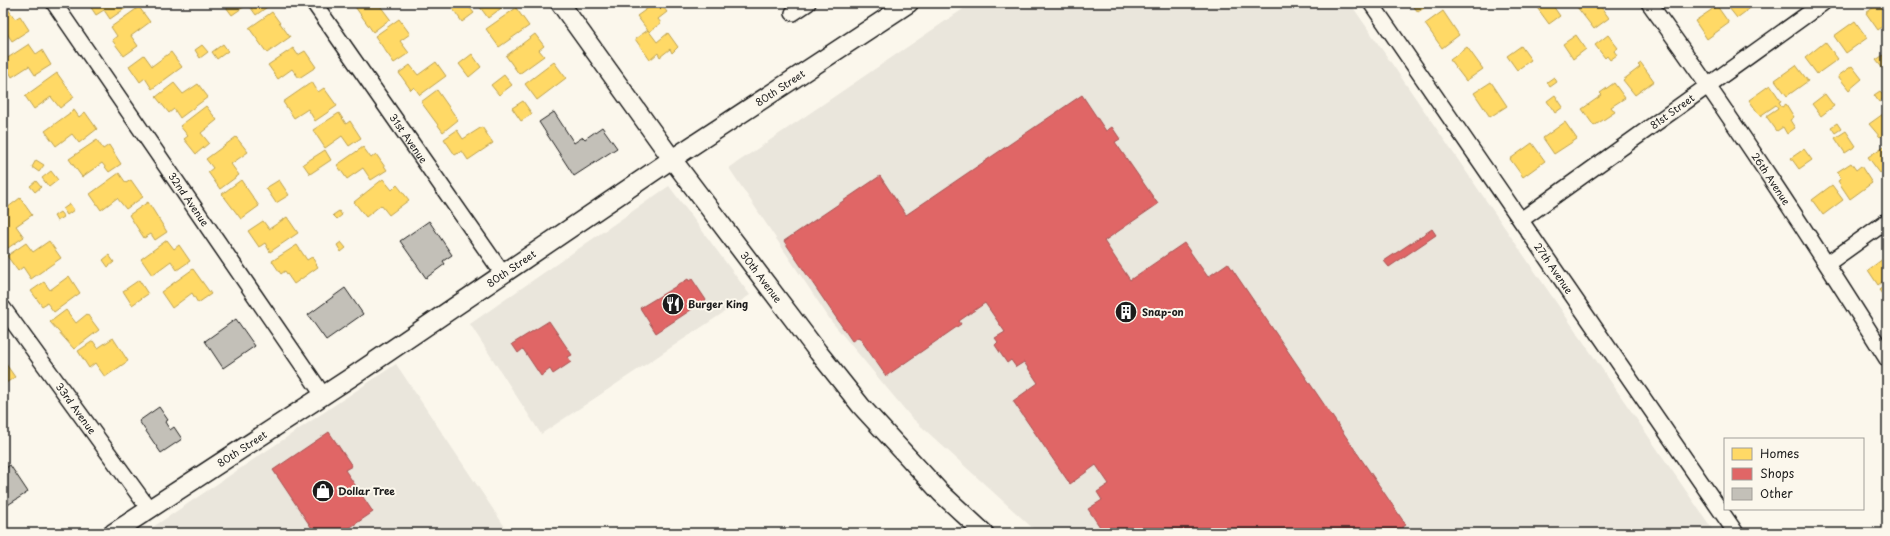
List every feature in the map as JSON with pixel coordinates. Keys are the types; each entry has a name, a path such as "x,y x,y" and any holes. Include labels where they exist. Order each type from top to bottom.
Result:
{"street":[{"name":"32nd Avenue","path":"54,3 323,395"},
{"name":"31st Avenue","path":"314,3 503,274"},
{"name":"30th Avenue","path":"560,3 672,159 813,346 861,406 941,493 984,533"},
{"path":"793,14 808,3"},
{"name":"80th Street","path":"113,533 323,395 672,159 909,3"},
{"name":"27th Avenue","path":"1371,3 1736,533"},
{"name":"26th Avenue","path":"1649,3 1708,85 1827,264 1887,359"},
{"name":"81st Street","path":"1521,220 1823,3"},
{"path":"1827,264 1887,220"},
{"name":"33rd Avenue","path":"3,308 148,509"}],"shaded area":[{"path":"972,3 1350,3 1715,533 1038,533 911,417 831,321 729,168"},
{"path":"669,186 750,295 541,434 470,324"},
{"path":"396,364 509,533 144,533"}],"building: Homes":[{"path":"88,3 133,3 110,19 104,10 96,15"},
{"path":"223,3 268,3 270,5 256,15 248,4 232,15"},
{"path":"378,3 390,19 373,32 353,4"},
{"path":"462,3 466,3 474,13 462,22 453,9"},
{"path":"477,3 508,3 488,18"},
{"path":"655,3 660,3 667,12 658,19 661,23 649,32 637,16"},
{"path":"1411,3 1431,3 1418,12"},
{"path":"1546,3 1551,3 1560,16 1549,24 1538,9"},
{"path":"1582,3 1598,3 1609,18 1594,29 1577,7"},
{"path":"1725,3 1751,3 1753,6 1737,18"},
{"path":"1879,3 1887,3 1887,23 1878,30 1866,13"},
{"path":"1717,6 1729,23 1707,39 1695,21"},
{"path":"139,7 150,22 131,36 138,46 124,56 112,40 117,36 111,27"},
{"path":"516,8 529,26 499,47 486,29"},
{"path":"8,9 15,19 20,16 29,30 12,41 6,32 3,33 3,13"},
{"path":"1443,11 1459,35 1442,48 1425,24"},
{"path":"272,12 290,37 267,53 249,28"},
{"path":"399,19 410,34 400,41 409,53 394,63 375,36"},
{"path":"1855,21 1867,38 1846,53 1834,36"},
{"path":"648,30 657,42 668,33 678,47 672,53 670,49 660,57 658,53 650,60 635,39"},
{"path":"535,34 544,46 539,50 544,56 519,74 506,56"},
{"path":"1576,35 1586,49 1573,59 1563,44"},
{"path":"1608,35 1618,48 1614,51 1617,55 1610,60 1607,56 1605,58 1595,45"},
{"path":"1825,42 1838,59 1817,74 1805,58"},
{"path":"29,44 36,54 42,50 51,65 35,75 29,66 12,77 3,61"},
{"path":"223,44 228,51 217,59 212,52"},
{"path":"202,45 208,52 200,58 195,50"},
{"path":"1521,46 1531,60 1517,70 1507,56"},
{"path":"1467,47 1483,69 1466,81 1450,60"},
{"path":"293,48 298,55 305,51 316,67 299,78 292,69 278,79 268,65"},
{"path":"171,52 182,67 152,89 145,78 140,82 129,66 144,55 152,66"},
{"path":"472,54 481,67 469,77 459,64"},
{"path":"1885,54 1887,57 1887,74 1876,60"},
{"path":"436,62 446,76 420,95 414,87 411,90 399,73 410,65 418,75"},
{"path":"554,62 566,78 537,100 525,84"},
{"path":"1641,63 1654,81 1635,95 1623,80 1640,67 1638,65"},
{"path":"1796,65 1808,81 1787,96 1775,80"},
{"path":"1852,66 1862,79 1849,90 1838,76"},
{"path":"57,73 74,97 60,108 51,97 34,109 25,96"},
{"path":"504,75 512,85 499,95 491,85"},
{"path":"1554,77 1557,82 1550,87 1547,82"},
{"path":"312,82 318,92 324,88 337,106 315,121 308,109 294,118 283,102"},
{"path":"1491,82 1507,106 1490,117 1474,93"},
{"path":"174,83 183,94 198,84 208,97 180,118 174,109 169,113 156,97"},
{"path":"1614,83 1625,98 1611,107 1615,112 1594,126 1582,109 1602,95 1600,93"},
{"path":"1770,85 1781,101 1779,102 1782,107 1786,104 1794,117 1790,120 1795,128 1787,134 1783,127 1777,131 1766,116 1778,108 1776,105 1760,116 1749,100"},
{"path":"437,90 458,120 443,132 421,102"},
{"path":"1880,91 1885,97 1879,102 1874,95"},
{"path":"1825,94 1834,106 1821,116 1812,104"},
{"path":"1555,95 1563,107 1555,113 1547,101"},
{"path":"523,101 532,114 521,121 512,108"},
{"path":"206,106 217,120 201,133 209,143 196,154 184,139 188,136 180,126"},
{"path":"74,110 79,117 85,112 97,129 79,143 72,134 56,146 45,131"},
{"path":"339,113 346,124 350,121 361,138 349,146 342,136 325,148 313,130"},
{"path":"1883,114 1887,119 1887,132 1880,137 1869,124"},
{"path":"1565,122 1577,139 1554,154 1543,138"},
{"path":"1837,123 1841,129 1835,133 1831,127"},
{"path":"482,127 493,143 468,160 462,151 455,155 444,139 457,130 463,139"},
{"path":"1846,131 1856,146 1845,153 1835,138"},
{"path":"236,137 248,152 231,164 239,175 220,189 208,172 213,168 206,159"},
{"path":"97,140 103,149 109,145 121,164 109,172 102,163 82,177 69,159"},
{"path":"1532,143 1545,161 1523,177 1510,159"},
{"path":"1887,144 1887,168 1880,173 1868,157"},
{"path":"363,147 371,158 376,154 387,170 371,180 363,168 347,179 337,165"},
{"path":"1804,149 1812,160 1799,169 1791,158"},
{"path":"325,150 331,160 310,174 303,164"},
{"path":"36,160 44,165 39,172 32,167"},
{"path":"1851,163 1856,170 1861,166 1872,183 1850,199 1838,181 1841,179 1837,172"},
{"path":"51,171 58,180 49,187 42,178"},
{"path":"119,173 126,183 131,180 143,197 126,209 117,198 101,210 90,194"},
{"path":"383,179 392,190 397,185 409,200 389,215 381,205 366,217 354,202"},
{"path":"241,180 259,206 241,219 222,194"},
{"path":"279,180 289,195 276,203 266,188"},
{"path":"36,181 41,187 35,192 30,186"},
{"path":"1832,185 1843,200 1823,215 1812,200"},
{"path":"20,198 32,215 16,226 24,237 5,250 3,248 3,211"},
{"path":"148,202 167,232 155,240 151,234 144,238 129,215"},
{"path":"70,204 74,210 67,215 63,209"},
{"path":"339,211 342,215 337,219 333,215"},
{"path":"60,212 64,217 57,221 54,216"},
{"path":"287,217 298,233 270,252 265,243 259,247 248,231 263,221 269,229"},
{"path":"167,240 174,249 179,245 190,261 177,270 171,261 152,275 141,259"},
{"path":"49,241 61,258 31,279 23,267 18,271 7,256 26,243 33,252"},
{"path":"341,242 346,248 341,252 337,245"},
{"path":"297,245 307,260 312,257 318,267 294,284 285,271 281,274 272,261"},
{"path":"109,255 114,262 108,267 103,260"},
{"path":"1887,256 1887,278 1878,285 1868,270"},
{"path":"193,269 211,294 198,303 192,293 172,308 161,292"},
{"path":"69,276 80,293 54,312 47,303 42,306 31,291 44,282 50,290"},
{"path":"139,280 148,294 132,305 123,291"},
{"path":"1887,284 1887,300 1879,290"},
{"path":"66,310 76,323 87,314 99,330 74,349 50,322"},
{"path":"113,338 128,361 105,377 95,363 89,368 78,351 93,341 98,348"},
{"path":"3,360 15,377 3,385"}],"building: Shops":[{"name":"Snap-on","path":"1082,95 1106,131 1112,127 1120,139 1115,142 1158,204 1104,241 1130,280 1184,243 1208,277 1228,263 1406,525 1394,533 1104,533 1088,509 1102,500 1097,492 1109,484 1096,465 1070,484 1013,401 1038,383 1024,362 1016,367 1011,360 1007,363 995,345 998,342 995,338 1005,332 985,303 959,321 961,324 886,376 859,337 852,341 784,241 880,176 906,215"},
{"path":"1432,229 1436,235 1389,267 1384,261"},
{"name":"Burger King","path":"688,279 689,281 692,279 706,300 656,333 640,308"},
{"path":"549,321 572,355 568,357 571,362 553,374 550,369 541,376 523,349 518,353 512,344"},
{"name":"Dollar Tree","path":"329,432 352,466 345,470 373,512 342,533 315,533 273,470"}],"building: Other":[{"path":"554,112 574,143 583,137 585,139 602,127 617,148 574,176 539,122"},
{"path":"429,221 452,255 443,261 445,264 426,278 400,241"},
{"path":"345,288 363,314 326,340 308,315"},
{"path":"236,319 255,346 223,368 205,341"},
{"path":"159,407 168,420 165,422 170,430 174,427 182,439 161,453 139,421"},
{"path":"10,465 28,492 3,508 3,470"}],"place":[{"name":"Burger King","path":"673,304"},
{"name":"Snap-on","path":"1126,312"},
{"name":"Dollar Tree","path":"323,491"}]}
